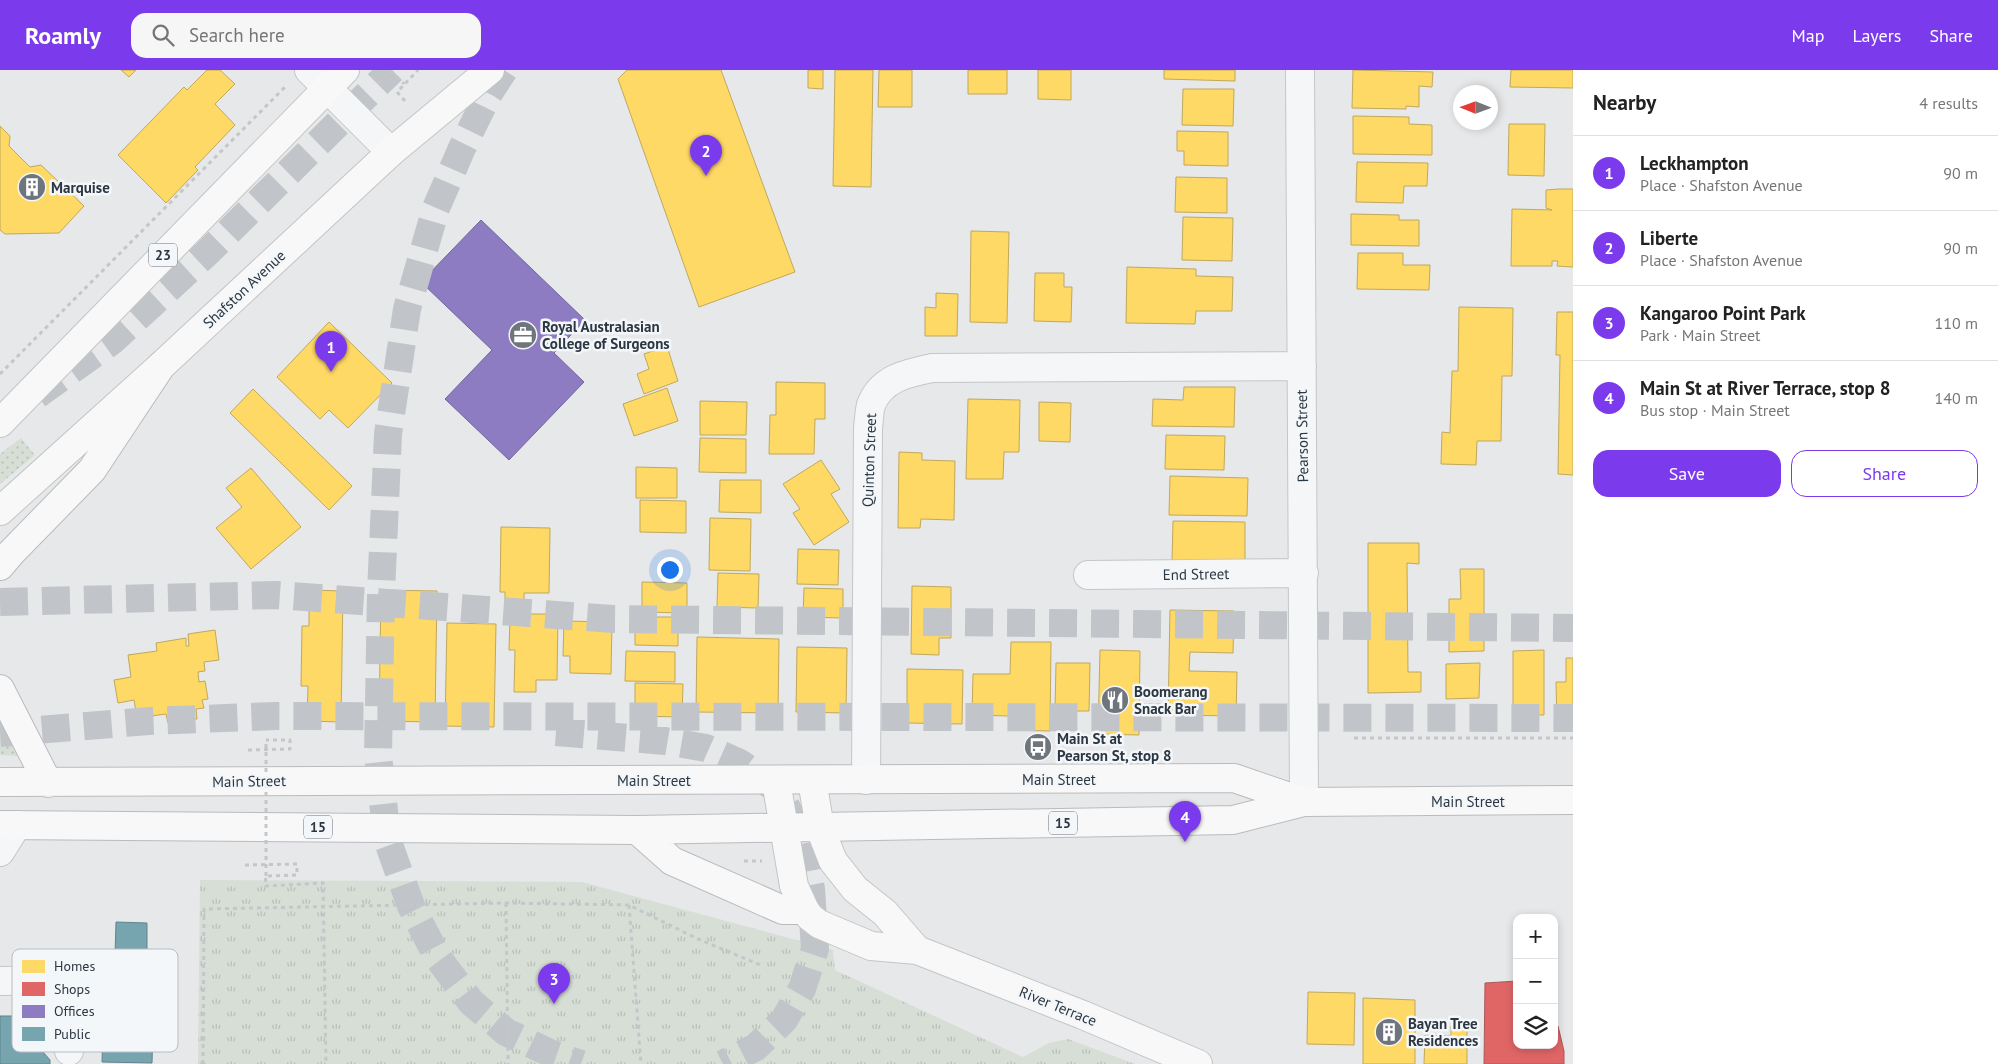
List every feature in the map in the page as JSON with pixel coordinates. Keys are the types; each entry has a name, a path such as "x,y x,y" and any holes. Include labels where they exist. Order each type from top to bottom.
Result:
{"main road":[{"name":"Shafston Avenue","path":"0,511 161,366 391,152 490,70"},
{"name":"23","path":"0,423 327,76"},
{"path":"0,566 92,470 161,366"},
{"path":"0,689 48,783"},
{"name":"Main Street","path":"0,782 334,780 776,781 1234,778 1304,802"},
{"name":"River Terrace","path":"812,780 820,828 833,861 842,874 868,900 885,913 917,950"},
{"name":"River Terrace","path":"776,781 794,886 810,917 828,929 871,946 917,950 1083,1015 1198,1064"},
{"name":"Main Street","path":"8,825 637,830 820,828 1233,820 1304,802 1573,800"},
{"path":"637,830 672,861 783,910 805,910"}],"street":[{"name":"Pearson Street","path":"1300,70 1304,802"},
{"path":"327,76 391,152"},
{"name":"Quinton Street","path":"866,780 868,428 871,404 886,383 905,374 932,368 1302,366"},
{"name":"End Street","path":"1088,575 1304,573"},
{"path":"0,852 8,825"}],"path":[{"path":"372,75 379,82 391,70 404,84"},
{"path":"405,101 397,92 418,70"},
{"path":"0,374 284,88"},
{"path":"1354,738 1573,738"},
{"path":"248,750 290,749 290,740 266,740 266,876 266,886 323,883 326,1064"},
{"path":"244,865 297,864 297,875 266,876"},
{"path":"506,903 508,1064"},
{"path":"203,1064 204,909 506,903 629,905 698,939 763,966"},
{"path":"629,905 641,1064"}],"green space":[{"path":"21,438 35,455 0,484 0,454"},
{"path":"0,708 20,750 17,756 0,755"},
{"path":"200,880 582,882 833,950 835,970 1023,1057 1049,1043 1068,1039 1135,1064 198,1064"}],"building: Homes":[{"path":"121,70 136,70 129,77"},
{"path":"207,70 220,70 235,84 215,104 235,125 195,167 198,170 166,203 118,155 184,87 187,90"},
{"path":"627,70 721,70 795,272 699,307 618,79"},
{"path":"808,70 823,70 823,89 808,88"},
{"path":"835,70 873,70 871,187 833,186"},
{"path":"879,70 912,70 912,107 878,107"},
{"path":"968,70 1007,70 1007,94 968,94"},
{"path":"1038,70 1071,70 1071,100 1038,99"},
{"path":"1164,70 1235,70 1235,81 1164,79"},
{"path":"1353,70 1433,72 1432,87 1419,86 1419,107 1406,106 1406,109 1352,108"},
{"path":"1511,70 1573,70 1573,88 1510,87"},
{"path":"1183,89 1234,89 1233,126 1182,125"},
{"path":"1353,116 1409,117 1409,124 1432,125 1432,155 1353,154"},
{"path":"1509,124 1545,124 1544,176 1508,175"},
{"name":"Marquise","path":"0,126 10,136 9,146 30,167 41,165 84,206 59,233 5,234 0,230"},
{"path":"1177,131 1228,132 1228,166 1184,165 1184,151 1177,151"},
{"path":"1357,162 1428,163 1427,186 1404,186 1403,203 1356,202"},
{"path":"1176,177 1227,178 1227,213 1175,212"},
{"path":"1573,189 1573,267 1557,266 1558,261 1552,261 1552,266 1511,266 1512,209 1552,210 1546,208 1546,190"},
{"path":"1351,214 1399,215 1399,220 1419,220 1419,246 1351,245"},
{"path":"1183,217 1233,218 1232,261 1182,260"},
{"path":"971,231 1009,232 1007,323 970,322"},
{"path":"1358,253 1403,253 1403,265 1430,265 1429,290 1357,289"},
{"path":"1127,267 1196,269 1196,276 1233,277 1232,311 1196,311 1195,324 1126,323"},
{"path":"1035,273 1064,273 1064,287 1072,287 1071,322 1034,321"},
{"path":"936,293 958,294 957,336 925,336 925,307 936,308"},
{"path":"1459,307 1513,308 1512,376 1502,376 1501,441 1477,441 1476,465 1441,464 1442,432 1450,433 1452,371 1458,371"},
{"path":"1557,312 1573,312 1573,475 1558,474 1560,355 1556,355"},
{"path":"329,322 392,383 348,428 329,410 320,419 277,377"},
{"path":"667,346 678,381 644,394 637,374 649,369 644,354"},
{"path":"776,382 825,383 825,419 815,419 814,454 769,454 770,415 776,415"},
{"path":"1184,387 1235,387 1234,427 1152,426 1153,399 1183,400"},
{"path":"667,388 678,421 634,436 623,404"},
{"path":"253,389 352,486 329,510 230,413"},
{"path":"968,399 1020,400 1019,452 1004,452 1003,479 966,479"},
{"path":"700,401 747,402 746,435 700,435"},
{"path":"1039,402 1071,403 1070,442 1039,441"},
{"path":"1166,435 1225,436 1224,470 1165,469"},
{"path":"700,438 746,439 746,473 699,472"},
{"path":"899,452 922,453 922,460 955,461 954,520 921,519 920,528 898,528"},
{"path":"821,460 840,489 831,494 849,522 814,545 793,513 800,509 783,484"},
{"path":"636,467 677,468 677,498 636,498"},
{"path":"251,468 301,527 251,569 216,528 242,507 226,488"},
{"path":"1170,476 1248,478 1247,516 1169,515"},
{"path":"720,480 761,480 761,513 719,512"},
{"path":"640,500 686,501 686,533 640,532"},
{"path":"710,518 751,519 750,571 709,570"},
{"path":"1173,521 1245,522 1245,562 1172,561"},
{"path":"501,527 550,528 549,593 524,593 524,602 505,602 505,592 500,592"},
{"path":"1368,543 1419,543 1419,564 1407,563 1408,672 1421,672 1421,692 1368,693"},
{"path":"798,549 839,550 838,585 797,584"},
{"path":"1460,569 1484,569 1484,651 1449,652 1449,599 1461,599"},
{"path":"718,573 759,574 758,608 717,607"},
{"path":"642,582 687,583 687,613 642,612"},
{"path":"912,586 951,587 951,638 939,638 939,655 911,654"},
{"path":"804,588 843,589 843,618 803,617"},
{"path":"309,590 343,591 341,722 307,721 308,686 301,686 302,626 309,626"},
{"path":"381,590 437,591 435,722 379,721"},
{"path":"1170,610 1234,611 1233,653 1190,652 1189,671 1237,672 1236,716 1168,715"},
{"path":"515,614 558,614 557,680 536,680 536,692 514,692 515,650 509,650 510,617 515,617"},
{"path":"635,617 678,617 678,646 635,645"},
{"path":"564,621 612,622 611,674 570,673 570,656 563,656"},
{"path":"447,623 496,624 494,727 445,726"},
{"path":"215,630 219,660 204,662 205,671 198,672 199,682 205,681 208,699 202,700 204,708 196,709 197,719 168,723 166,714 137,718 134,700 118,703 114,680 131,677 128,655 157,651 156,643 186,638 186,646 189,646 188,634"},
{"path":"697,637 779,639 778,713 696,712"},
{"path":"1011,642 1051,642 1050,731 1009,730 1009,716 972,715 973,674 1010,674"},
{"path":"797,647 847,648 846,713 796,712"},
{"path":"1100,650 1140,651 1139,735 1098,734"},
{"path":"1544,650 1544,715 1513,715 1513,651"},
{"path":"626,651 675,652 675,682 625,681"},
{"path":"1566,658 1573,658 1573,725 1557,725 1556,682 1566,682"},
{"path":"1056,663 1090,663 1089,711 1055,711"},
{"path":"1480,663 1479,698 1446,699 1446,664"},
{"path":"907,669 963,670 962,724 907,723"},
{"path":"635,683 683,684 682,717 635,716"},
{"path":"1308,992 1355,993 1354,1045 1307,1044"},
{"name":"Bayan Tree Residences","path":"1363,998 1415,1000 1415,1064 1363,1064"},
{"path":"1451,1026 1467,1026 1467,1064 1424,1064 1425,1035 1451,1036"}],"building: Shops":[{"path":"1513,981 1513,1049 1558,1049 1558,1026 1564,1051 1564,1064 1484,1064 1485,983"}],"building: Offices":[{"name":"Royal Australasian College of Surgeons","path":"481,220 585,320 554,353 584,382 509,460 445,399 492,350 421,282"}],"building: Public":[{"path":"116,922 147,923 147,949 115,949"},
{"path":"0,1016 12,1016 12,1052 43,1052 50,1060 50,1064 0,1064"},
{"path":"102,1052 152,1052 152,1063 102,1062"}],"tunnel":[{"path":"37,395 112,341 207,253 392,70"},
{"path":"504,70 489,93 462,148 436,208 407,309 388,434 381,593 378,755 387,839 411,906 438,958 471,1002 506,1032 552,1054 581,1064"},
{"path":"0,602 276,595 613,619 1573,628"},
{"path":"0,733 149,721 276,716 1573,718"},
{"path":"556,732 665,741 706,748 740,763 779,791 801,838 811,889 815,949 802,989 784,1020 756,1047 723,1064"}],"place":[{"name":"Liberte","path":"706,176"},
{"name":"Marquise","path":"32,187"},
{"name":"Royal Australasian College of Surgeons","path":"523,335"},
{"name":"Leckhampton","path":"331,372"},
{"name":"Boomerang Snack Bar","path":"1115,700"},
{"name":"Main St at Pearson St, stop 8","path":"1038,747"},
{"name":"Main St at River Terrace, stop 8","path":"1185,842"},
{"name":"Kangaroo Point Park","path":"554,1004"},
{"name":"Bayan Tree Residences","path":"1389,1032"}]}
